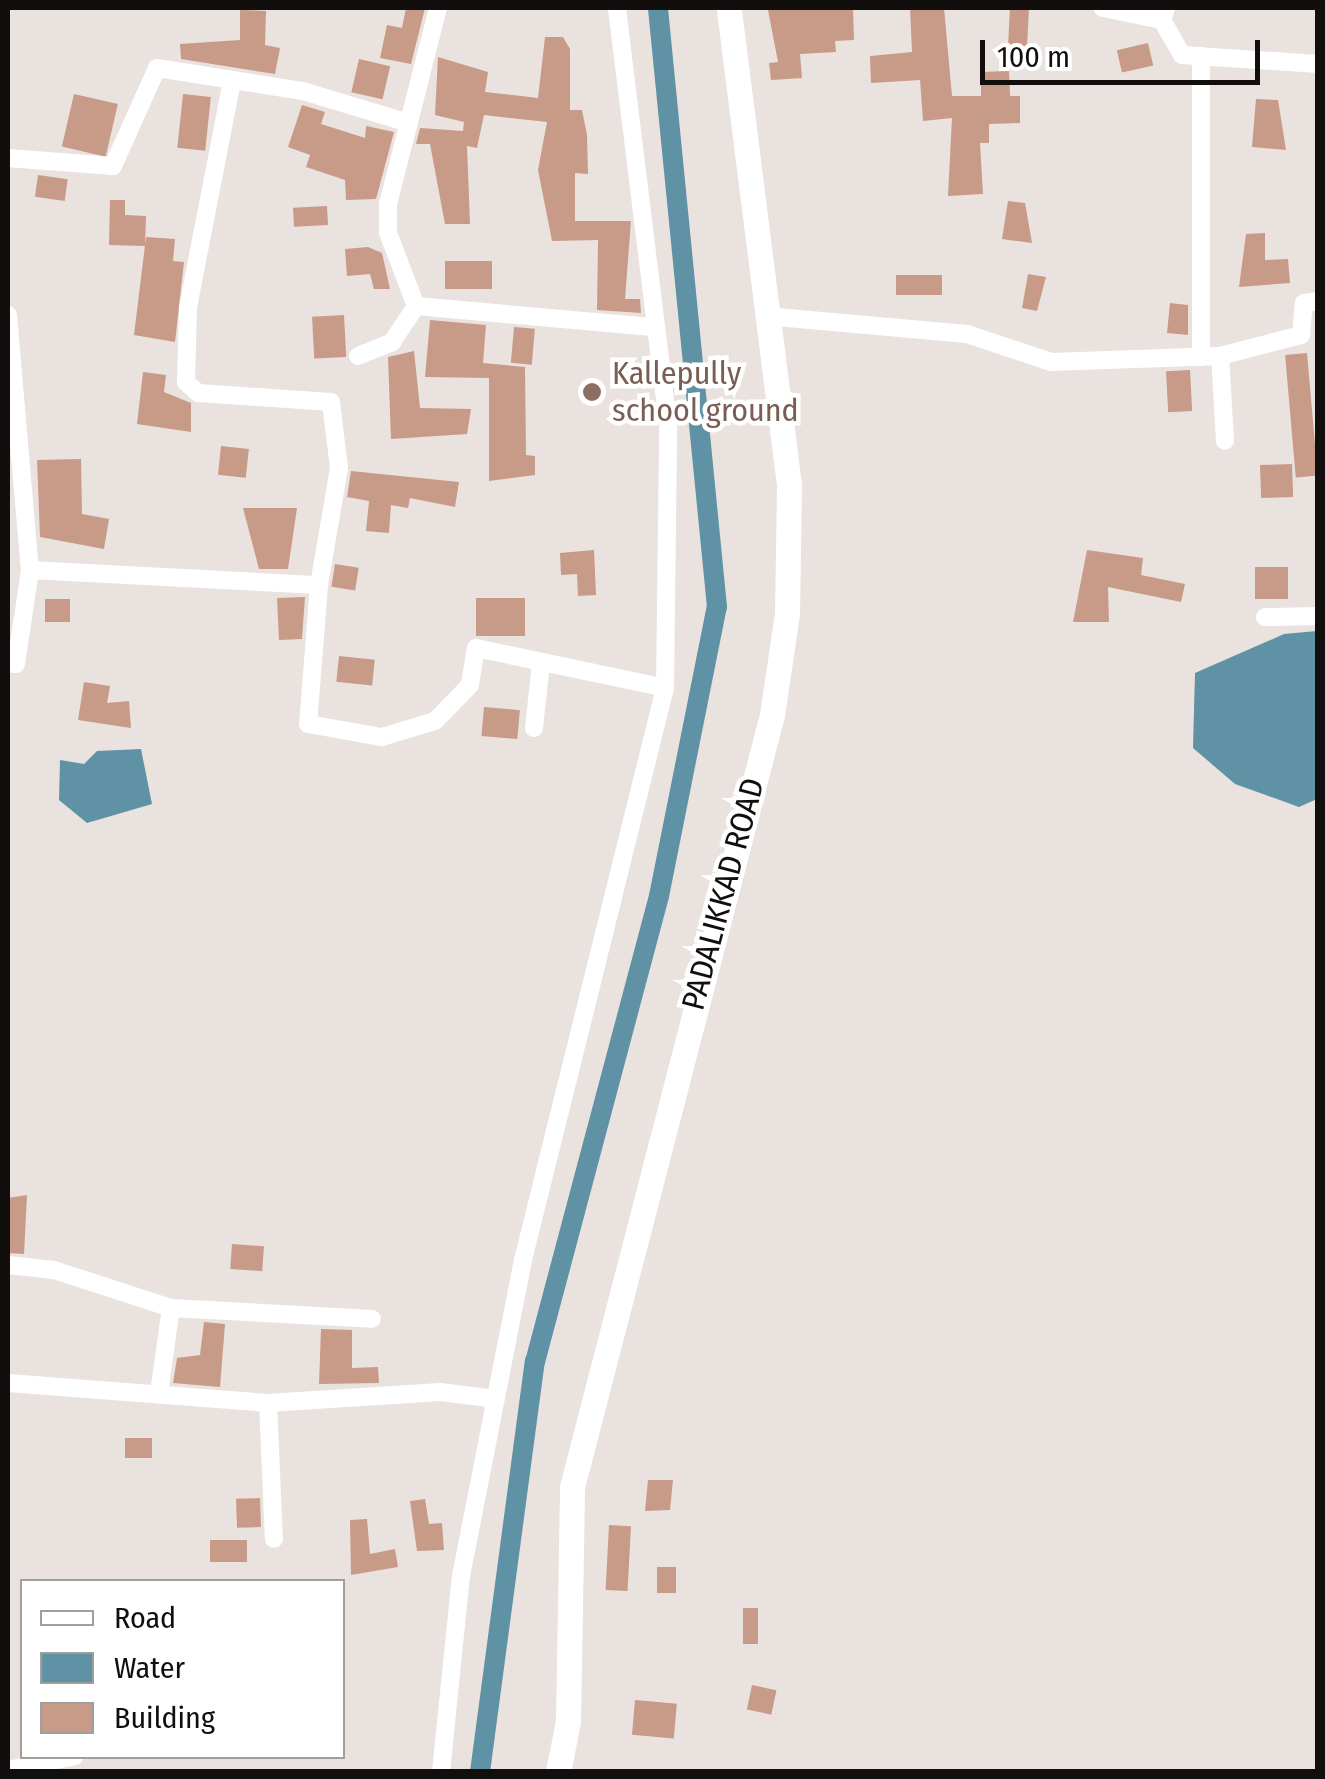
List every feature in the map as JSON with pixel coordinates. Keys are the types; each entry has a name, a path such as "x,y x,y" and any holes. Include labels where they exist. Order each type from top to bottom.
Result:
{"street":[{"path":"416,306 388,234 408,123 438,8"},
{"path":"441,1772 461,1576 496,1399 665,688 668,424 652,327 618,8"},
{"name":"PADALIKKAD ROAD","path":"564,1770 572,1487 772,716 787,614 789,485 729,8"},
{"path":"1103,8 1164,14 1182,55 1318,64"},
{"path":"1201,56 1201,357"},
{"path":"8,158 113,166 157,68 231,86 303,90 408,123"},
{"path":"231,86 188,308 186,382 198,393 331,402 339,468 319,585 308,724 382,737 435,721 470,685 476,648 665,688"},
{"path":"765,316 967,334 1051,362 1220,356 1301,335 1304,303 1318,301"},
{"path":"416,306 652,327"},
{"path":"358,356 392,342 416,306"},
{"path":"8,315 30,570 16,664 8,663"},
{"path":"1220,356 1225,441"},
{"path":"30,570 319,585"},
{"path":"1265,617 1318,616"},
{"path":"534,728 541,662"},
{"path":"8,1264 54,1270 171,1308 372,1319"},
{"path":"159,1392 171,1308"},
{"path":"8,1383 159,1392 268,1404 440,1392 496,1399"},
{"path":"268,1404 274,1539"},
{"path":"8,1770 70,1763"}],"water":[{"path":"1317,631 1317,799 1299,807 1235,784 1193,748 1195,673 1284,634"},
{"path":"141,749 152,804 87,823 59,800 60,760 84,764 97,751"}],"building":[{"path":"406,8 425,8 411,64 380,58 387,25 402,28"},
{"path":"853,8 854,40 835,41 836,52 800,54 802,78 771,80 769,63 778,62 768,10"},
{"path":"910,8 944,8 952,96 981,96 981,72 1009,71 1010,96 1020,96 1020,123 989,124 989,143 980,143 983,194 948,196 952,118 923,121 920,80 871,83 870,56 912,52"},
{"path":"1010,8 1029,9 1027,54 1008,53"},
{"path":"240,10 266,11 265,45 280,48 275,74 181,59 180,44 240,40"},
{"path":"545,37 563,37 570,49 570,110 582,110 587,135 588,174 575,173 575,221 631,221 625,299 640,299 641,313 597,310 598,240 552,241 538,170 547,122 484,115 477,148 467,146 470,224 445,224 430,144 416,144 420,128 463,131 464,122 435,115 438,57 488,72 485,92 538,98"},
{"path":"1148,43 1153,65 1122,73 1117,50"},
{"path":"359,59 390,66 383,99 351,92"},
{"path":"74,94 118,104 106,157 62,147"},
{"path":"183,94 211,97 205,151 177,148"},
{"path":"1256,99 1278,100 1286,150 1252,147"},
{"path":"302,105 325,112 321,124 365,138 366,126 394,132 376,199 346,200 345,180 306,167 310,155 288,147"},
{"path":"38,175 68,179 65,201 35,197"},
{"path":"110,200 125,200 125,215 146,216 145,246 109,245"},
{"path":"1008,201 1025,203 1032,243 1002,239"},
{"path":"327,206 328,225 294,227 293,208"},
{"path":"1265,233 1265,260 1288,259 1290,283 1239,287 1246,234"},
{"path":"146,237 175,239 173,261 184,262 175,342 134,335"},
{"path":"368,247 382,253 390,289 374,289 370,274 347,276 345,249"},
{"path":"445,261 492,261 492,289 445,289"},
{"path":"1028,274 1046,277 1037,311 1022,308"},
{"path":"896,275 942,275 942,295 896,295"},
{"path":"1170,303 1188,305 1188,335 1167,333"},
{"path":"344,315 346,357 314,359 312,317"},
{"path":"430,320 486,325 483,363 525,367 526,455 535,456 535,475 489,481 489,378 425,377"},
{"path":"514,327 535,329 532,365 511,363"},
{"path":"414,351 420,408 471,409 467,434 391,439 388,357"},
{"path":"1307,353 1318,476 1296,477 1285,355"},
{"path":"1190,370 1192,411 1168,412 1166,371"},
{"path":"143,372 166,375 164,392 191,403 191,432 137,424"},
{"path":"221,446 249,449 246,478 218,475"},
{"path":"81,459 82,514 109,519 104,549 40,537 37,460"},
{"path":"1292,464 1293,497 1261,498 1260,465"},
{"path":"351,471 459,482 455,507 410,498 408,508 391,505 389,533 366,531 369,501 347,497"},
{"path":"243,508 297,508 288,569 259,569"},
{"path":"594,550 596,595 578,596 577,574 561,575 560,553"},
{"path":"1087,550 1143,558 1141,575 1185,584 1181,602 1108,587 1109,622 1073,622"},
{"path":"335,564 359,568 355,590 331,587"},
{"path":"1255,567 1288,567 1288,599 1255,599"},
{"path":"305,597 302,639 279,640 277,598"},
{"path":"476,598 525,598 525,636 476,636"},
{"path":"45,599 70,599 70,622 45,622"},
{"path":"339,656 375,660 372,686 336,682"},
{"path":"84,682 110,686 107,703 129,701 131,728 78,720"},
{"path":"484,707 520,710 517,739 481,736"},
{"path":"27,1195 24,1254 8,1253 8,1198"},
{"path":"232,1244 264,1246 262,1271 230,1269"},
{"path":"204,1322 225,1324 220,1387 173,1383 177,1358 200,1355"},
{"path":"321,1329 352,1330 352,1368 378,1367 379,1383 319,1384"},
{"path":"125,1438 152,1438 152,1458 125,1458"},
{"path":"648,1480 673,1480 670,1510 645,1511"},
{"path":"260,1498 261,1527 237,1528 236,1499"},
{"path":"425,1499 429,1524 442,1523 444,1550 417,1551 410,1501"},
{"path":"367,1519 370,1554 395,1549 398,1567 351,1575 350,1520"},
{"path":"609,1525 631,1526 628,1591 606,1590"},
{"path":"210,1540 247,1540 247,1562 210,1562"},
{"path":"657,1567 676,1567 676,1593 657,1593"},
{"path":"743,1608 758,1608 758,1644 743,1644"},
{"path":"752,1685 776,1690 771,1715 747,1709"},
{"path":"635,1700 677,1704 674,1739 632,1735"}],"waterway":[{"path":"480,1772 535,1362 659,896 717,607 658,8"}],"place":[{"name":"Kallepully school ground","path":"592,392"}]}
